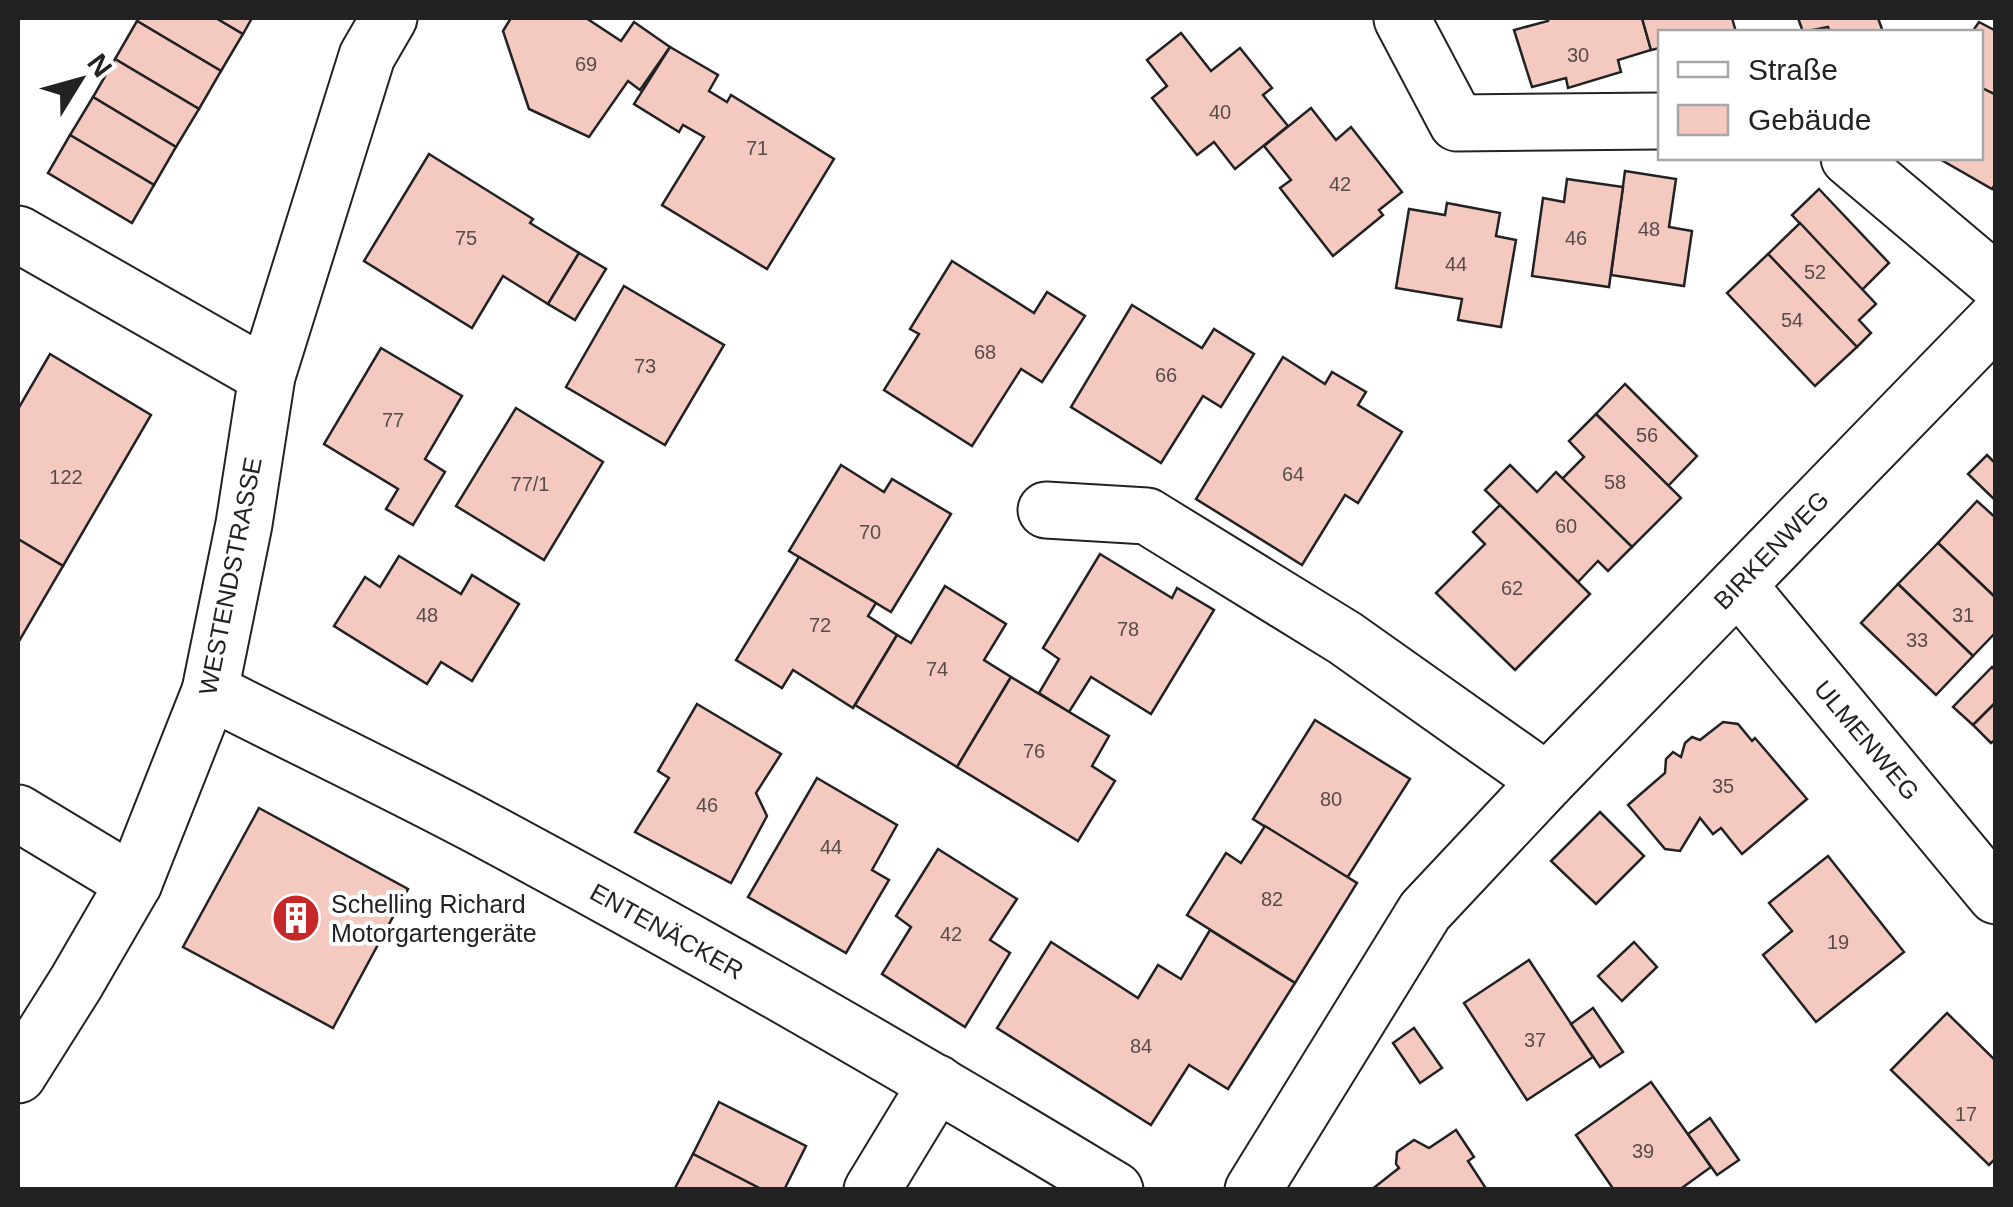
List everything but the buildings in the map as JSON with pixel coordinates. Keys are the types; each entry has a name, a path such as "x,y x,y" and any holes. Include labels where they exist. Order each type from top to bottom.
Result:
{"street":[{"name":"WESTENDSTRASSE","path":"18,1075 134,883 210,692 244,524 267,376 367,56 389,18"},
{"path":"1402,20 1457,123 1658,121"},
{"path":"1852,160 1996,282"},
{"path":"18,234 267,376"},
{"name":"BIRKENWEG","path":"1253,1190 1425,910 1996,319"},
{"path":"1046,510 1147,516 1345,638 1547,780"},
{"name":"ULMENWEG","path":"1738,584 1996,896"},
{"name":"ENTENÄCKER","path":"210,692 472,823 937,1083 1115,1190"},
{"path":"18,813 134,883"},
{"path":"872,1190 937,1083"}],"place":[{"name":"Schelling Richard Motorgartengeräte","path":"296,918"}]}
